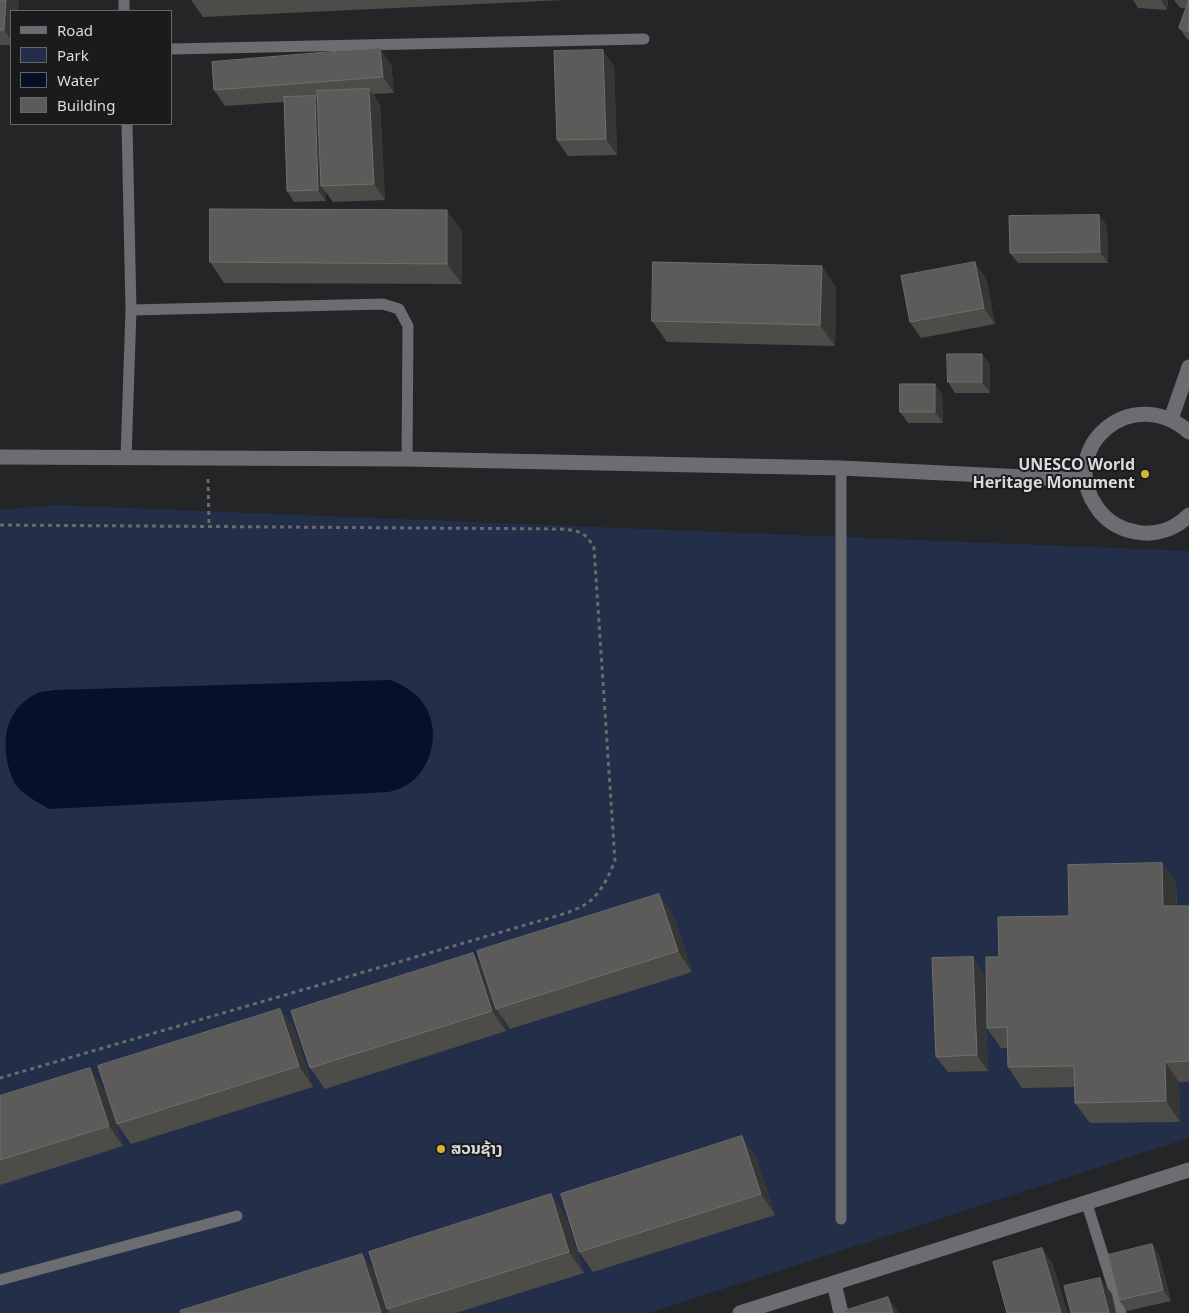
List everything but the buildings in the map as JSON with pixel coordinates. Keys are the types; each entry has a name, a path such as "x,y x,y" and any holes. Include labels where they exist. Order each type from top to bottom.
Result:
{"street":[{"path":"1171,419 1189,367"},
{"path":"1189,432 1171,419 1160,415 1138,414 1126,417 1106,428 1092,446 1086,468 1089,492 1100,513 1120,528 1144,534 1156,533 1168,530 1189,516"},
{"path":"0,456 407,459 841,468 1086,480"},
{"path":"740,1313 1189,1170"},
{"path":"834,1283 841,1313"}],"lane":[{"path":"172,49 644,39"},
{"path":"126,456 131,310 127,125"},
{"path":"131,310 383,304 399,309 408,326 407,459"},
{"path":"841,468 842,1219"},
{"path":"1087,1204 1121,1313"},
{"path":"0,1280 237,1216"}],"path":[{"path":"208,457 209,526"},
{"path":"0,524 562,529 575,531 588,537 594,548 615,861 608,878 598,892 590,901 580,907 522,926 0,1078"}],"green space":[{"path":"54,505 1189,551 1189,1138 649,1313 0,1313 0,510"}],"water":[{"path":"391,680 407,688 420,699 427,709 433,732 432,745 424,767 407,785 389,792 49,809 18,788 10,772 7,759 6,734 15,711 24,701 43,692 55,690"}],"place":[{"name":"UNESCO World Heritage Monument","path":"1145,474"},
{"name":"ສວນຊ້າງ","path":"441,1149"}]}
